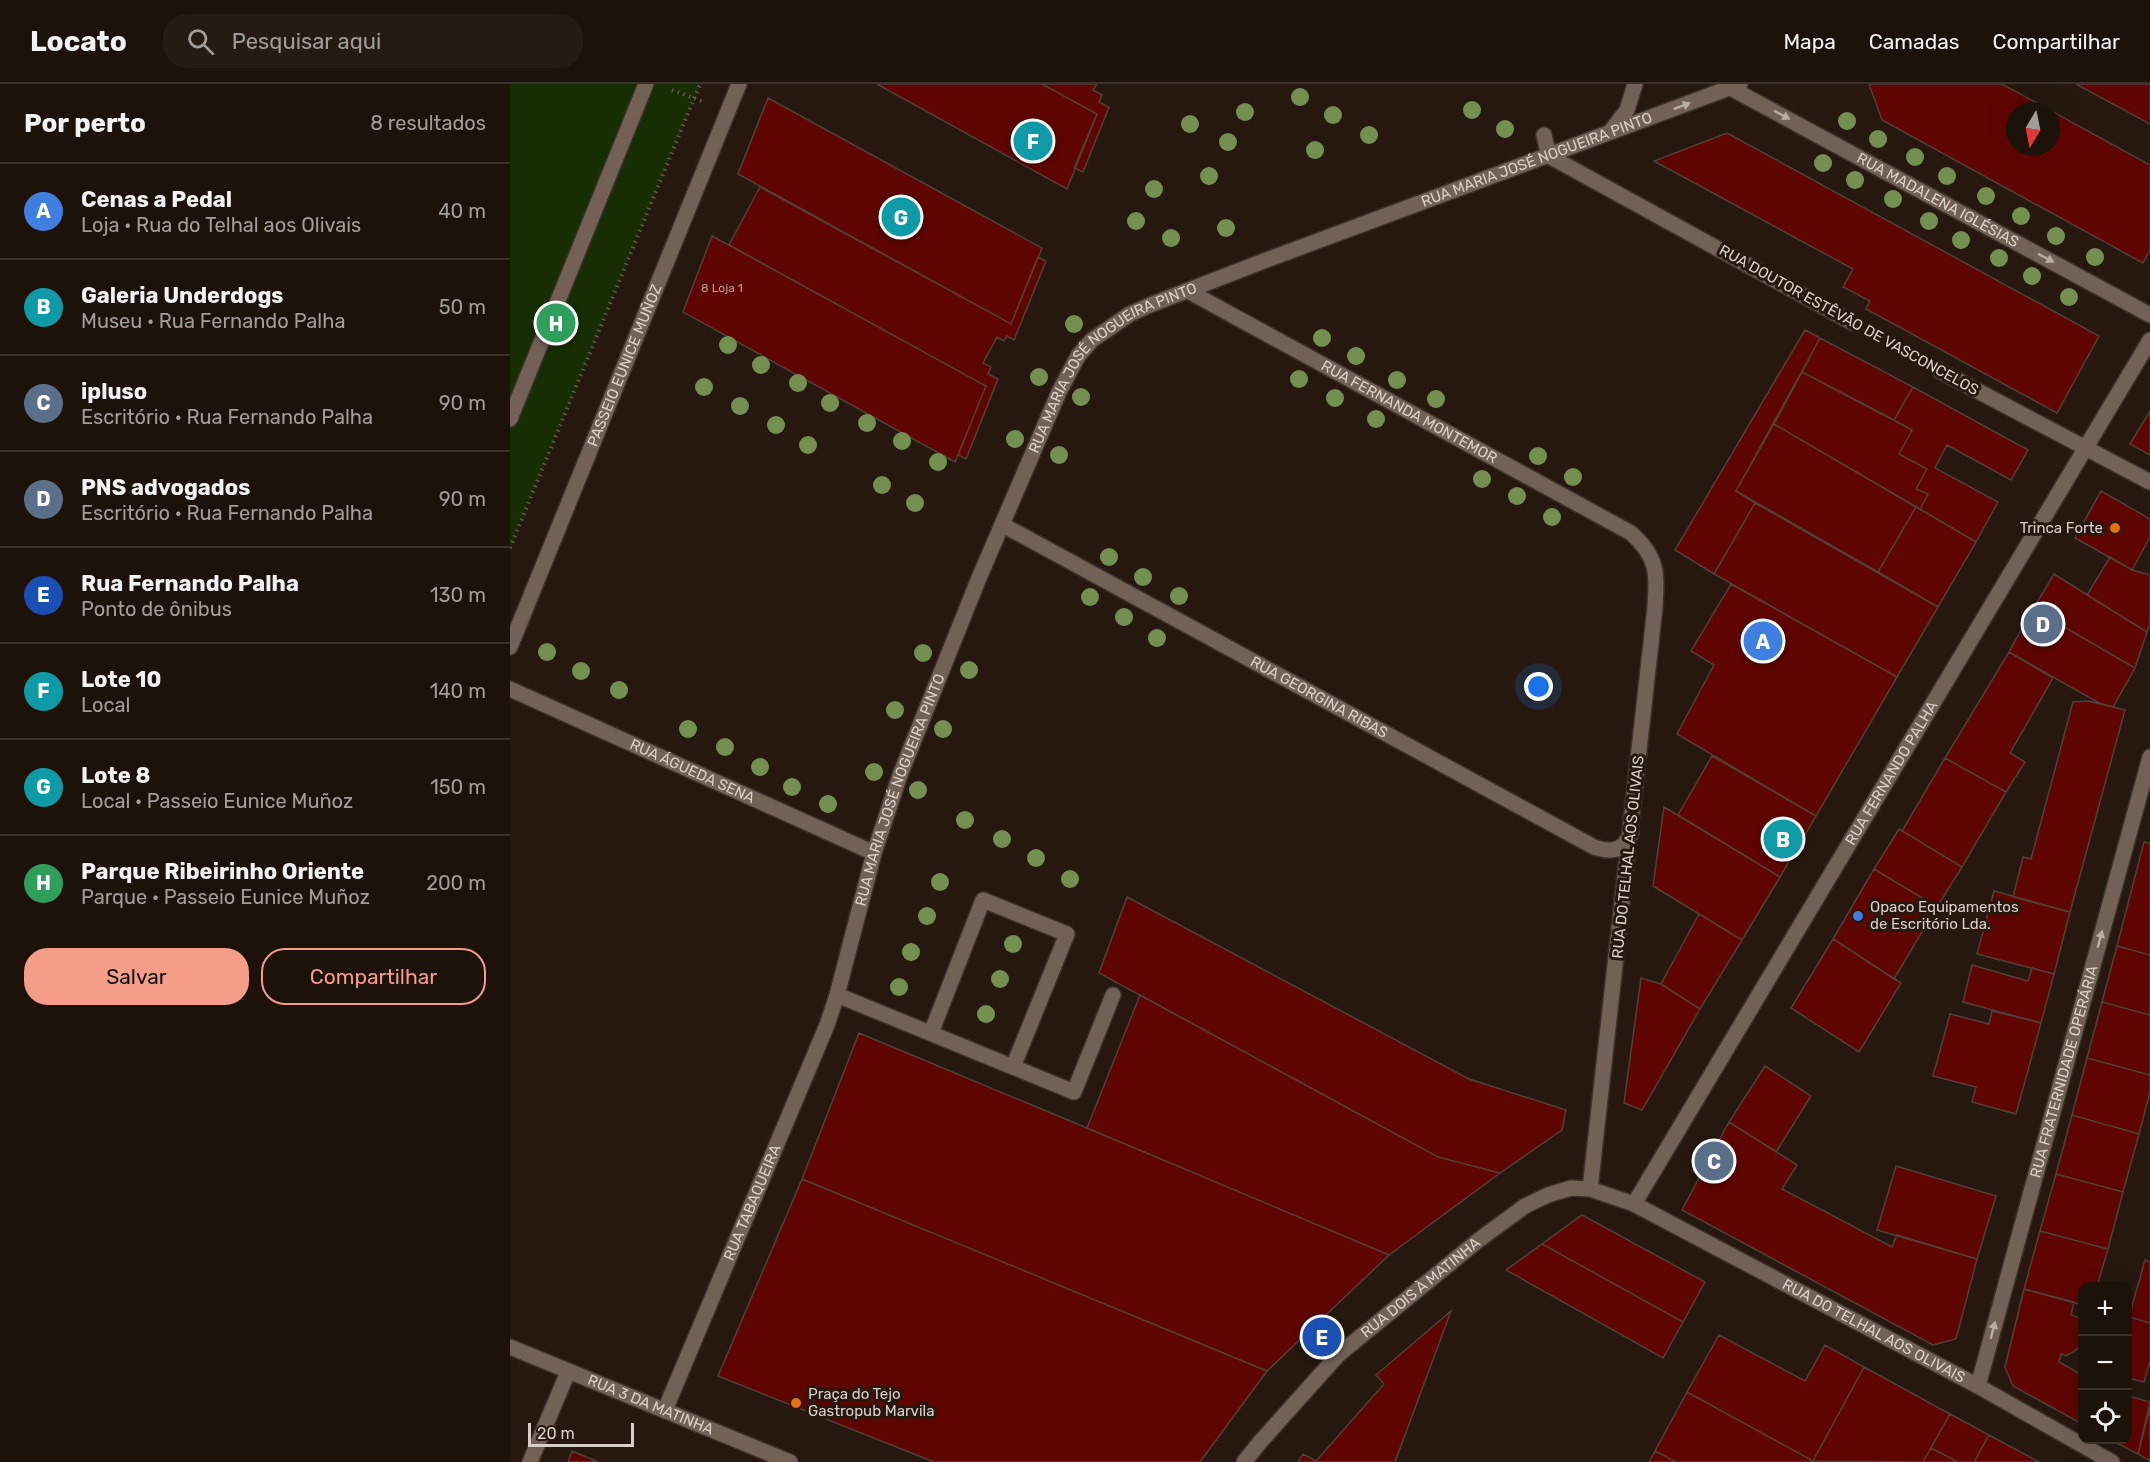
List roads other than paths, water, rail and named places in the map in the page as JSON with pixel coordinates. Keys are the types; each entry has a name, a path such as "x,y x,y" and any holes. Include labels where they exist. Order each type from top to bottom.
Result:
{"street":[{"path":"510,419 646,84"},
{"name":"PASSEIO EUNICE MUÑOZ","path":"510,647 739,84"},
{"path":"1608,135 1628,110 1635,84"},
{"name":"RUA MARIA JOSÉ NOGUEIRA PINTO","path":"837,995 874,853 900,775 1059,392 1078,356 1092,340 1130,314 1269,259 1608,135 1732,85"},
{"name":"RUA MADALENA IGLÉSIAS","path":"1732,85 2150,315"},
{"path":"1544,135 1549,156"},
{"name":"RUA DOUTOR ESTÊVÃO DE VASCONCELOS","path":"1549,156 1853,323"},
{"name":"RUA FERNANDA MONTEMOR","path":"1188,291 1631,533"},
{"name":"RUA FERNANDO PALHA","path":"1634,1204 2150,340"},
{"name":"RUA DOUTOR ESTÊVÃO DE VASCONCELOS","path":"1940,371 2150,482"},
{"name":"RUA GEORGINA RIBAS","path":"1003,525 1594,847 1608,851 1616,850 1625,845 1631,833"},
{"name":"RUA DO TELHAL AOS OLIVAIS","path":"1590,1189 1631,833 1657,580 1656,569 1647,550 1631,533"},
{"name":"RUA ÁGUEDA SENA","path":"510,689 874,853"},
{"name":"RUA FRATERNIDADE OPERÁRIA","path":"1978,1386 2150,757"},
{"path":"931,1033 983,900 1066,934 1013,1067"},
{"path":"837,995 1074,1092 1113,995"},
{"name":"RUA TABAQUEIRA","path":"665,1410 816,1053 837,995"},
{"name":"RUA DOIS À MATINHA","path":"1244,1462 1260,1441 1338,1355 1480,1239 1525,1206 1548,1195 1571,1188 1590,1189 1634,1204"},
{"name":"RUA DO TELHAL AOS OLIVAIS","path":"1634,1204 1978,1386 2112,1462"},
{"name":"RUA 3 DA MATINHA","path":"510,1347 790,1462"},
{"path":"530,1462 567,1372"}],"place":[{"name":"Lote 10","path":"1033,141"},
{"name":"Lote 8","path":"901,217"},
{"name":"Parque Ribeirinho Oriente","path":"556,323"},
{"name":"Trinca Forte","path":"2115,528"},
{"name":"PNS advogados","path":"2043,624"},
{"name":"Cenas a Pedal","path":"1763,641"},
{"name":"Galeria Underdogs","path":"1783,839"},
{"name":"Opaco Equipamentos de Escritório Lda.","path":"1858,916"},
{"name":"ipluso","path":"1714,1161"},
{"name":"Rua Fernando Palha","path":"1322,1337"},
{"name":"Praça do Tejo Gastropub Marvila","path":"796,1403"}]}
